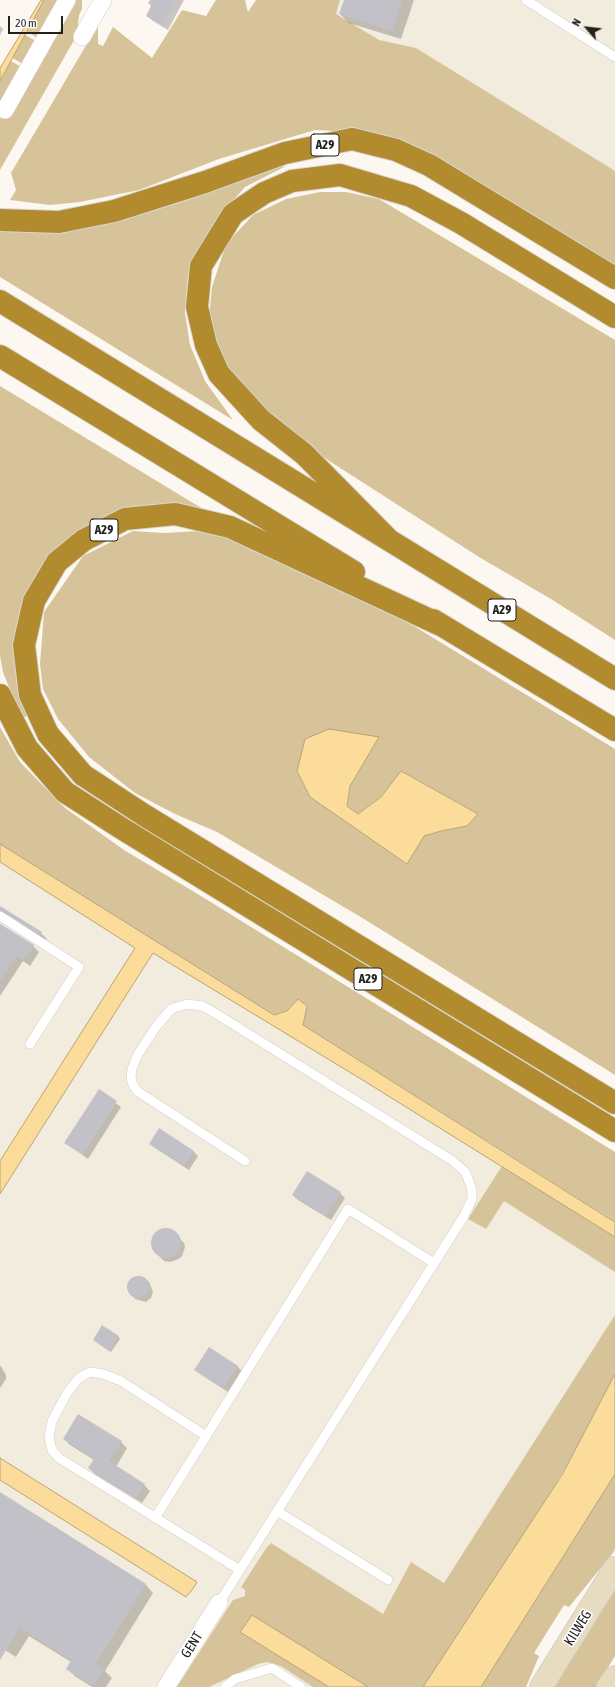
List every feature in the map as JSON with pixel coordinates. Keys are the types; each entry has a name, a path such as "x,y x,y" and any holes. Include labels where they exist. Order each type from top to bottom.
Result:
{"highway":[{"name":"A29","path":"5,221 59,222 114,211 205,182 285,154 352,140 396,150 429,165 615,278"},
{"name":"A29","path":"389,540 304,454 261,420 219,374 206,345 197,307 201,266 232,214 264,193 292,181 340,176 411,196 461,223 615,317"},
{"name":"A29","path":"0,301 615,679"},
{"name":"A29","path":"0,356 615,730"},
{"name":"A29","path":"445,627 230,528 175,514 125,519 84,540 57,562 34,601 24,645 30,695 48,734 83,775 144,815 615,1103"},
{"name":"A29","path":"0,695 27,748 65,792 615,1131"}],"main road":[{"name":"KILWEG","path":"541,1687 615,1568"},
{"path":"608,1687 615,1677"}],"street":[{"path":"5,110 67,0"},
{"path":"82,37 103,0"},
{"name":"GENT","path":"166,1687 219,1603"}],"lane":[{"path":"526,0 615,57"},
{"path":"0,916 79,967 30,1044"},
{"path":"219,1603 464,1216 472,1199 470,1180 466,1172 460,1166 210,1010 202,1006 187,1004 171,1009 159,1022 137,1056 131,1074 133,1085 137,1091 245,1161"},
{"path":"154,1518 348,1209 434,1263"},
{"path":"206,1436 130,1386 103,1374 90,1372 79,1378 67,1393 52,1421 49,1438 52,1450 59,1458 240,1570"},
{"path":"278,1511 388,1580"},
{"path":"225,1687 235,1679 272,1668 301,1687"}],"shaded area":[{"path":"41,0 44,0 0,81 0,68"},
{"path":"44,0 62,0 40,39 27,32"},
{"path":"72,0 82,0 82,9 79,15 77,35 0,170 0,81 11,61 23,68"},
{"path":"216,0 245,0 248,12 256,0 340,0 336,14 379,40 416,48 615,171 615,276 355,132 315,130 219,159 139,190 80,202 50,205 10,200 16,190 11,173 98,25 98,44 103,46 113,27 152,58 182,10 206,16"},
{"path":"307,0 615,0 615,215"},
{"path":"25,35 38,42 25,65 12,58"},
{"path":"286,166 245,187 223,212 188,275 185,313 190,345 205,381 233,420 0,277 0,229 111,221 179,203 244,175"},
{"path":"320,192 346,192 379,199 615,340 615,640 551,599 479,557 281,430 221,361 209,319 212,287 226,244 253,215 286,199"},
{"path":"0,386 208,512 159,505 32,584 28,716 23,717 3,672 0,656"},
{"path":"217,530 355,590 615,749 615,1075 364,919 217,832 175,814 135,793 89,757 58,719 43,689 40,664 44,612 83,556 133,531 164,533","holes":["378,738 350,786 347,807 358,814 381,797 401,771 478,814 441,831 424,836 406,864 297,771"]},
{"path":"0,727 20,762 65,808 124,850 615,1152 615,1222 303,1025 307,1006 298,999 287,1011 274,1015 0,844"},
{"path":"329,729 379,737 350,786 347,806 358,814 381,797 401,771 478,814 467,826 424,836 407,864 310,797 297,771 305,739"},
{"path":"0,844 274,1015 287,1011 298,999 307,1006 303,1025 615,1222 615,1237 361,1079 153,953 0,1194 0,1161 135,948 0,862"},
{"path":"0,849 615,1233 615,1387 584,1448 427,1687 0,1687"},
{"path":"502,1166 615,1237 615,1272 504,1201 486,1229 468,1219"},
{"path":"615,1315 615,1374 575,1452 535,1518 423,1687 368,1687 252,1615 240,1632 329,1687 313,1687 281,1666 267,1662 258,1664 209,1687 177,1687 233,1600 245,1596 245,1590 241,1587 271,1543 383,1614 411,1562 444,1583"},
{"path":"615,1374 615,1474 481,1687 423,1687 562,1475"},
{"path":"0,1458 197,1582 192,1590 186,1597 0,1480"},
{"path":"615,1474 615,1549 613,1553 569,1607 564,1605 534,1653 539,1656 526,1687 481,1687"},
{"path":"615,1588 615,1656 596,1687 553,1687"},
{"path":"252,1615 368,1687 329,1687 240,1632"}],"building":[{"path":"154,0 176,0 162,25 146,16"},
{"path":"344,0 402,0 392,31 339,14"},
{"path":"0,906 42,932 40,935 0,910"},
{"path":"0,924 34,945 24,960 16,956 0,981"},
{"path":"99,1089 117,1101 83,1155 64,1143"},
{"path":"159,1128 194,1151 184,1166 149,1144"},
{"path":"307,1171 341,1192 326,1216 292,1195"},
{"path":"166,1228 177,1232 181,1243 177,1254 166,1258 155,1254 151,1243 155,1232"},
{"path":"138,1276 146,1279 149,1287 146,1295 138,1298 130,1295 127,1287 130,1279"},
{"path":"102,1325 119,1336 109,1351 93,1340"},
{"path":"209,1347 238,1366 223,1388 194,1370"},
{"path":"78,1414 122,1441 109,1461 145,1484 136,1498 88,1468 94,1459 63,1439"},
{"path":"0,1492 146,1584 96,1663 104,1669 93,1686 66,1669 71,1660 20,1628 0,1660"}]}
